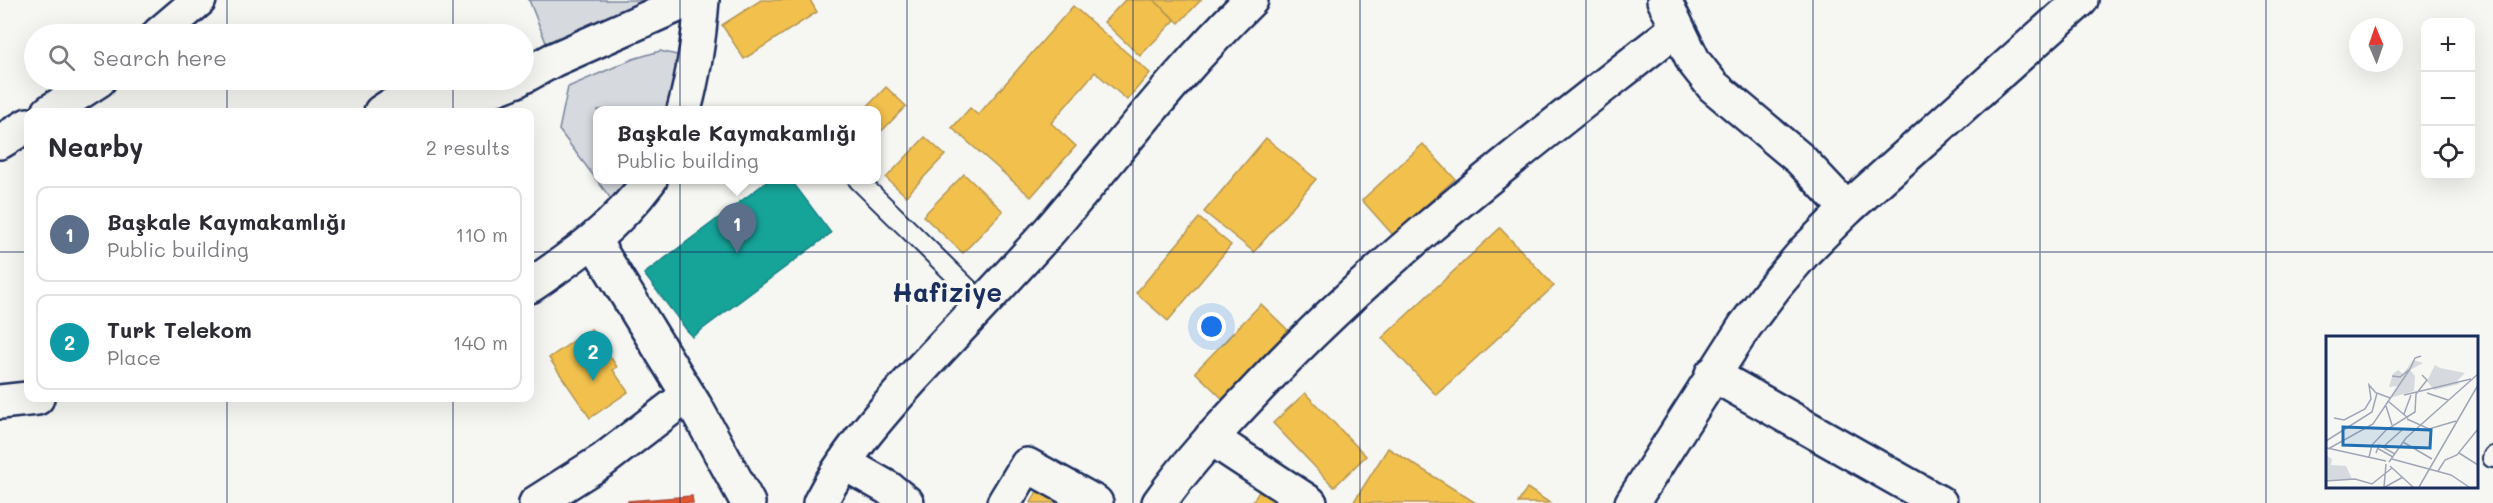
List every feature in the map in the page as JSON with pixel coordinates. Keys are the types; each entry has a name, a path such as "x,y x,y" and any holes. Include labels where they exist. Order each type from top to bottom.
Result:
{"street":[{"path":"171,24 199,0"},
{"path":"534,70 689,0"},
{"path":"685,106 698,43 702,0"},
{"path":"820,503 844,463 881,414 1050,230 1169,86 1251,0"},
{"path":"1632,503 1712,374 1776,285 1847,209 2081,0"},
{"path":"1159,503 1211,438 1302,341 1400,251 1483,181 1670,14 1695,62 1713,86 1800,159 1847,209"},
{"path":"55,108 83,90"},
{"path":"389,108 403,101 474,95 491,90"},
{"path":"0,142 24,127"},
{"path":"534,283 594,241 627,209 647,184"},
{"path":"594,241 688,395 748,503"},
{"path":"1712,374 1940,503"},
{"path":"536,503 602,461 688,395"},
{"path":"0,402 24,399"},
{"path":"1211,438 1310,503"},
{"path":"844,463 888,488 907,503"},
{"path":"1004,503 1027,465 1096,503"}],"lane":[{"path":"862,184 982,302"}],"shaded area":[{"path":"529,0 689,0 553,60"},
{"path":"660,51 681,56 668,106 593,106 593,175 559,130 568,87 633,59"},
{"path":"600,184 635,184 614,203"}],"building: Homes":[{"path":"761,0 810,0 817,12 744,59 722,25"},
{"path":"1125,0 1154,0 1175,20 1140,56 1104,22"},
{"path":"1154,0 1201,0 1179,23"},
{"path":"1073,6 1150,73 1127,100 1095,72 1051,123 1076,146 1031,197 952,128 970,108 978,115"},
{"path":"886,87 906,106 881,132 881,106 868,106"},
{"path":"925,137 945,155 906,196 886,178"},
{"path":"1266,138 1316,179 1254,252 1204,212"},
{"path":"1423,144 1455,179 1393,235 1362,200"},
{"path":"964,174 1003,211 963,253 923,216"},
{"path":"1199,218 1231,245 1168,321 1136,293"},
{"path":"1500,228 1554,286 1436,395 1382,338"},
{"path":"1261,304 1291,333 1225,401 1195,372"},
{"path":"591,329 596,337 599,335 610,351 608,353 617,367 613,370 628,392 590,418 549,358"},
{"path":"1305,393 1366,456 1334,487 1273,423"},
{"path":"1388,448 1476,503 1353,503"},
{"path":"1527,488 1550,503 1518,503"},
{"path":"1260,490 1278,502 1252,503"},
{"path":"1037,491 1060,503 1031,503"}],"building: Shops":[{"path":"692,496 693,503 628,503 628,501"}],"building: Public":[{"path":"764,184 794,184 831,233 692,337 644,274"}],"place":[{"name":"Başkale Kaymakamlığı","path":"737,253"},
{"name":"Turk Telekom","path":"593,381"}],"district":[{"name":"Hafiziye","path":"947,293"}]}
